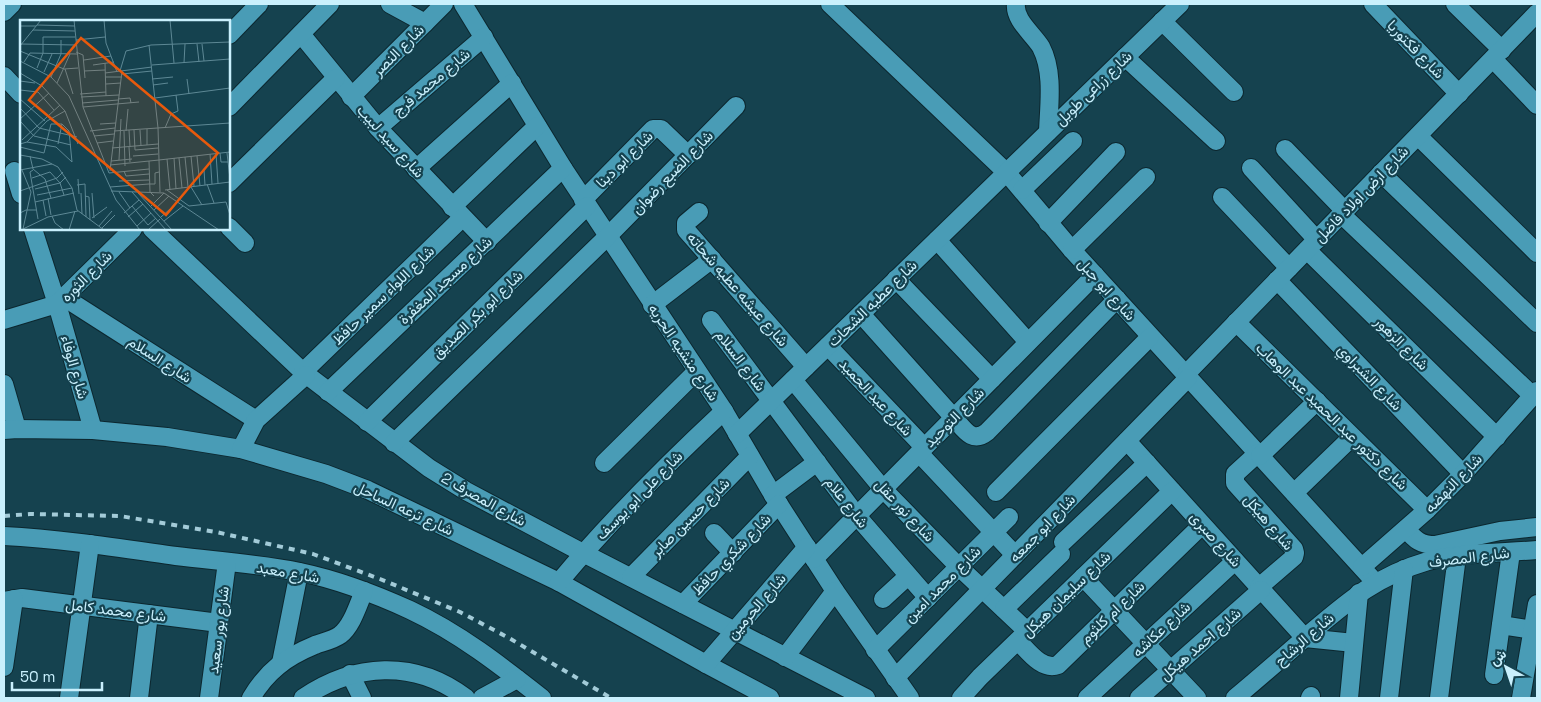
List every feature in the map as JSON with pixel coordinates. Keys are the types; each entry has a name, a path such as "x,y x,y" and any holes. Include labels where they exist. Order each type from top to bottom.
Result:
{"street":[{"path":"4,12 12,4"},
{"path":"230,34 259,4"},
{"path":"230,106 330,4"},
{"path":"390,4 425,23"},
{"name":"شارع النصر","path":"351,96 443,4"},
{"name":"شارع ابو جبل","path":"830,4 1007,173 1048,223 1150,337 1375,582"},
{"path":"1016,4 1018,15 1040,46 1047,65 1049,76 1048,132"},
{"name":"شارع زراعى طويل","path":"1007,173 1180,4"},
{"name":"شارع فكتوريا","path":"1372,4 1458,94"},
{"path":"1455,4 1537,105"},
{"path":"1531,4 1535,19"},
{"name":"شارع منشيه الحريه","path":"470,6 484,37 562,168 724,411 810,553 875,650 910,698"},
{"name":"شارع ارض اولاد فاضل","path":"1187,376 1236,322 1458,94 1535,19"},
{"path":"1162,21 1234,92"},
{"name":"شارع سيد لبيب","path":"301,34 378,128 486,242"},
{"name":"شارع محمد فرج","path":"378,128 484,37"},
{"path":"1125,57 1216,141"},
{"path":"4,76 20,93"},
{"path":"230,182 336,78"},
{"path":"416,169 512,83"},
{"name":"شارع الضبع رضوان","path":"394,443 607,238 736,106"},
{"name":"شارع اللواء سمير حافظ","path":"256,420 305,374 537,126"},
{"name":"شارع ابو دينا","path":"585,203 653,129 661,129 688,155"},
{"path":"1418,136 1537,253"},
{"path":"1022,190 1073,141"},
{"path":"1285,149 1343,212 1535,393"},
{"path":"1048,223 1116,152"},
{"name":"شارع مسجد المغفرة","path":"328,392 562,168"},
{"name":"شارع الزهور","path":"1251,168 1312,245 1497,437"},
{"path":"13,171 20,191"},
{"name":"شارع عطيه الشحات","path":"737,434 1007,173"},
{"path":"1381,173 1537,323"},
{"path":"1072,250 1146,176"},
{"name":"شارع الشبراوي","path":"1222,197 1283,274 1463,474"},
{"name":"شارع ابو بكر الصديق","path":"367,422 585,203"},
{"name":"شارع عيشه عطيه شحاته","path":"699,212 686,223 686,230 806,367"},
{"path":"230,228 245,243"},
{"name":"شارع الوفاء","path":"33,230 61,301 93,430"},
{"name":"شارع الثوره","path":"4,320 61,301 132,230"},
{"name":"شارع المصرف 2","path":"153,230 305,374 394,443 430,468 466,491 583,553 866,698"},
{"path":"937,240 1028,342"},
{"path":"652,304 712,259"},
{"name":"شارع التوحيد","path":"810,553 856,516 884,489 1095,275"},
{"path":"896,279 992,379"},
{"path":"861,314 954,418 969,434 976,438 981,437 1117,299"},
{"name":"شارع السلام","path":"61,301 256,420"},
{"name":"شارع السلام","path":"711,320 772,401"},
{"name":"شارع دكتور عبد الحميد عبد الوهاب","path":"1236,322 1427,510"},
{"path":"996,492 1150,337"},
{"name":"شارع عبد الحميد","path":"828,346 1015,555"},
{"path":"604,463 697,371"},
{"name":"شارع ابو جمعه","path":"895,678 1187,376"},
{"name":"شارع نور عقل","path":"793,380 884,489 959,567 1004,609 1023,636"},
{"path":"4,384 10,430"},
{"name":"شارع النهضه","path":"1362,567 1427,510 1463,474 1535,393"},
{"name":"شارع علام","path":"772,401 856,516 928,598"},
{"path":"1259,454 1316,402"},
{"name":"شارع على ابو يوسف","path":"559,582 635,497 724,411"},
{"path":"241,449 256,420"},
{"name":"شارع ترعه الساحل","path":"10,430 93,430 167,436 241,449 326,474 368,490 559,582 770,698"},
{"path":"1294,493 1352,437"},
{"name":"شارع صبرى","path":"1126,441 1305,638"},
{"name":"شارع هيكل","path":"1259,454 1235,474 1235,483 1294,549 1295,553 1294,557 1260,588"},
{"name":"شارع حسين صابر","path":"631,577 750,456"},
{"name":"شارع شكري حافظ","path":"683,604 732,553 776,499 817,462"},
{"path":"1004,609 1147,463"},
{"name":"شارع سليمان هيكل","path":"961,698 980,677 1172,491"},
{"name":"شارع محمد امين","path":"875,650 1010,517"},
{"name":"شارع ام كلثوم","path":"1023,636 1043,665 1053,667 1058,665 1202,525"},
{"path":"1406,529 1419,542 1425,545 1435,545 1500,531 1537,527"},
{"path":"714,533 732,553"},
{"name":"شارع معبد","path":"4,536 48,539 227,562 299,572 328,580 364,591 433,621 476,647 542,698"},
{"path":"69,698 90,544"},
{"name":"شارع المصرف","path":"1375,582 1404,569 1430,561 1457,556 1537,550"},
{"path":"1494,676 1511,552"},
{"name":"شارع الحرمين","path":"706,664 810,553"},
{"path":"1439,698 1457,556"},
{"name":"شارع عكاشه","path":"1087,698 1235,561"},
{"name":"شارع بور سعيد","path":"209,698 227,562"},
{"path":"1390,698 1404,569"},
{"path":"281,662 299,572"},
{"path":"883,599 908,576"},
{"path":"1083,577 1197,698"},
{"name":"شارع الرشاح","path":"1235,698 1358,593 1375,582"},
{"name":"شارع احمد هيكل","path":"1139,698 1260,588"},
{"path":"251,698 268,675 281,662 341,634 348,625 364,591"},
{"path":"786,657 835,591"},
{"path":"1349,698 1358,593"},
{"name":"شارع محمد كامل","path":"9,600 22,598 219,623"},
{"path":"4,667 9,600"},
{"path":"1521,698 1537,604"},
{"path":"139,698 149,614"},
{"path":"1501,625 1532,630"},
{"path":"1305,638 1354,643"},
{"path":"303,698 324,684 350,674 385,670 403,671 439,682 466,698"},
{"path":"350,674 362,698"},
{"path":"482,698 517,679"}],"railway":[{"path":"4,516 30,514 120,516 216,532 313,554 460,612 509,638 611,698"}]}
